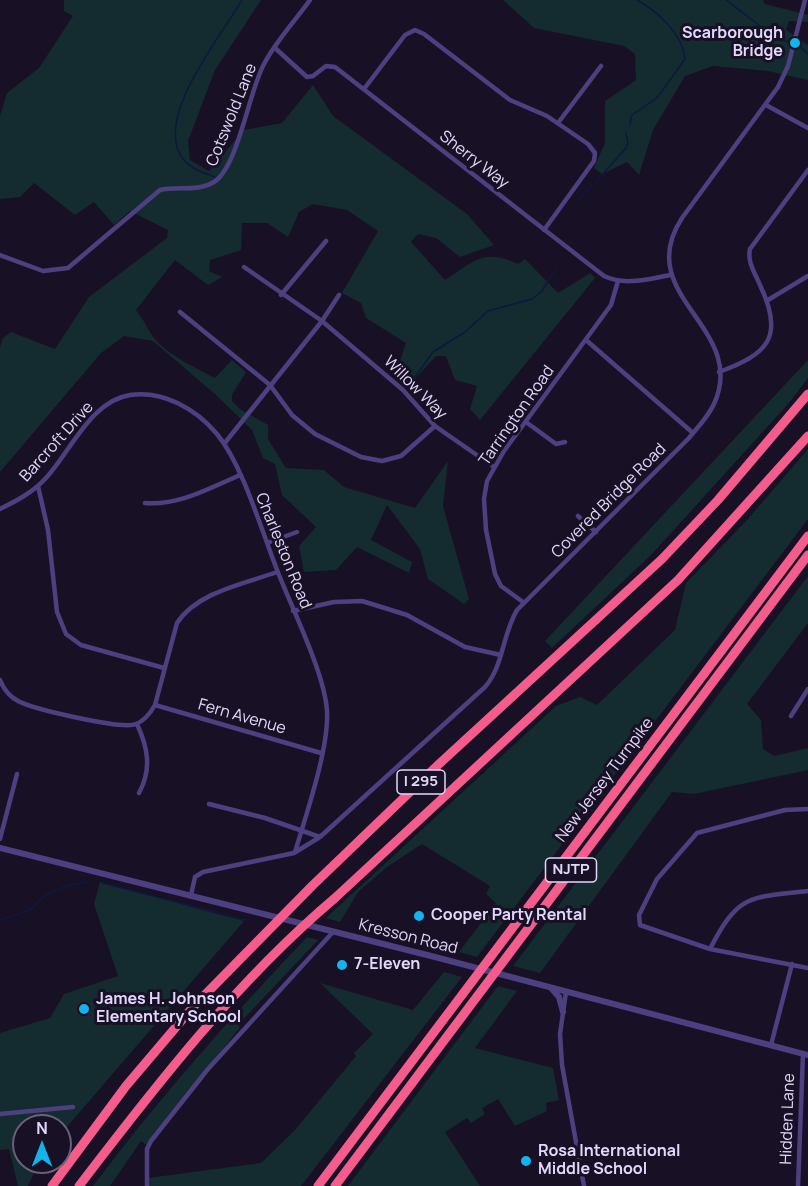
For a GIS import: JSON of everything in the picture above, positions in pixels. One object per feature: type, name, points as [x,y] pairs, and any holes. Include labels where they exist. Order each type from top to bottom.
[{"type":"highway","name":"I 295","points":[[52,1186],[126,1086],[194,1007],[291,907],[430,773],[662,559],[718,500],[808,394]]},
{"type":"highway","name":"I 295","points":[[79,1186],[180,1056],[304,922],[335,898],[678,580],[808,436]]},
{"type":"highway","name":"New Jersey Turnpike","points":[[316,1186],[808,536]]},
{"type":"highway","name":"New Jersey Turnpike","points":[[335,1186],[808,555]]},
{"type":"street","name":"Cotswold Lane","points":[[0,255],[43,271],[68,268],[160,190],[172,187],[196,188],[217,181],[231,157],[264,64],[310,0]]},
{"type":"street","name":"Covered Bridge Road","points":[[191,895],[195,878],[203,872],[294,853],[320,837],[485,687],[495,674],[512,618],[523,602],[596,532],[693,432],[713,406],[718,387],[718,372],[713,345],[671,275],[667,257],[673,232],[766,105],[784,76],[805,0]]},
{"type":"street","points":[[364,89],[405,35],[411,30],[417,31],[510,100],[558,123],[592,149],[594,161],[544,230]]},
{"type":"street","name":"Sherry Way","points":[[275,48],[304,76],[313,76],[326,66],[335,67],[604,276],[618,281]]},
{"type":"street","points":[[558,123],[601,66]]},
{"type":"street","points":[[766,105],[808,128]]},
{"type":"street","points":[[718,372],[746,362],[761,351],[770,334],[768,300],[751,264],[750,249],[808,170]]},
{"type":"street","points":[[281,295],[326,241]]},
{"type":"street","name":"Willow Way","points":[[244,267],[281,295],[322,321],[403,390],[435,426],[453,441],[494,467]]},
{"type":"street","points":[[618,281],[671,275]]},
{"type":"street","points":[[768,300],[808,276]]},
{"type":"street","name":"Tarrington Road","points":[[523,602],[501,586],[495,574],[488,550],[485,490],[494,467],[611,305],[618,281]]},
{"type":"street","points":[[224,444],[322,321],[339,295]]},
{"type":"street","points":[[180,312],[270,385],[292,415],[315,434],[371,460],[401,456],[435,426]]},
{"type":"street","points":[[586,340],[693,432]]},
{"type":"street","name":"Barcroft Drive","points":[[0,509],[24,497],[38,486],[98,412],[113,400],[127,395],[160,396],[176,402],[206,422],[224,444]]},
{"type":"street","points":[[526,422],[556,444],[564,442]]},
{"type":"street","name":"Charleston Road","points":[[224,444],[240,475],[267,543],[327,711],[321,753],[294,853]]},
{"type":"street","points":[[145,503],[157,504],[185,498],[240,475]]},
{"type":"street","points":[[38,486],[48,530],[57,612],[66,634],[81,645],[164,668]]},
{"type":"street","points":[[578,516],[596,532]]},
{"type":"street","points":[[267,543],[297,532]]},
{"type":"street","points":[[0,680],[7,693],[21,702],[108,724],[137,724],[151,712],[155,705],[177,623],[188,608],[197,602],[277,572]]},
{"type":"street","points":[[293,612],[334,602],[362,601],[407,615],[465,647],[501,655]]},
{"type":"street","points":[[791,716],[808,689]]},
{"type":"street","name":"Fern Avenue","points":[[155,705],[321,753]]},
{"type":"street","points":[[137,724],[148,752],[145,783],[139,794]]},
{"type":"street","points":[[0,838],[17,774]]},
{"type":"street","points":[[209,804],[320,837]]},
{"type":"street","points":[[808,808],[785,810],[704,830],[663,870],[639,915],[640,926],[710,949],[808,968]]},
{"type":"street","name":"Kresson Road","points":[[0,848],[470,966],[805,1054]]},
{"type":"street","points":[[710,949],[727,918],[747,900],[808,891]]},
{"type":"street","points":[[147,1186],[147,1149],[151,1141],[208,1069],[333,932]]},
{"type":"street","points":[[771,1046],[792,964]]},
{"type":"street","points":[[551,987],[559,997],[563,1012]]},
{"type":"street","points":[[566,992],[560,1034],[562,1065],[584,1186]]},
{"type":"street","name":"Hidden Lane","points":[[798,1186],[805,1054]]},
{"type":"street","points":[[0,1114],[73,1107]]},
{"type":"green space","points":[[64,0],[261,0],[215,70],[188,141],[190,160],[209,171],[244,130],[282,123],[313,85],[333,116],[467,214],[494,245],[460,257],[436,238],[418,234],[411,242],[445,280],[472,262],[487,257],[506,259],[518,264],[525,259],[558,293],[590,273],[595,278],[480,420],[470,409],[477,386],[455,380],[446,356],[436,356],[412,382],[398,367],[406,343],[366,318],[361,303],[342,293],[378,231],[347,210],[313,204],[299,212],[288,237],[267,223],[242,223],[241,250],[210,260],[209,271],[222,277],[208,285],[175,260],[136,310],[159,344],[191,366],[215,378],[232,360],[246,372],[232,395],[232,401],[240,409],[268,425],[268,439],[286,468],[324,470],[344,487],[415,508],[448,461],[443,506],[469,599],[464,604],[428,579],[420,549],[387,505],[371,540],[412,562],[409,573],[357,547],[336,570],[304,572],[299,546],[316,527],[282,495],[275,464],[263,458],[252,430],[216,395],[153,341],[124,336],[101,353],[0,472],[0,347],[3,338],[11,332],[55,349],[89,297],[167,238],[168,230],[130,211],[114,225],[94,202],[75,215],[34,183],[20,197],[0,199],[0,116],[7,93],[39,68],[73,16],[64,11]]},
{"type":"green space","points":[[503,0],[763,0],[765,4],[808,15],[808,22],[789,21],[786,30],[808,45],[808,80],[768,71],[713,66],[685,76],[653,130],[639,175],[627,162],[602,174],[594,168],[605,143],[605,101],[636,80],[635,54],[624,46],[534,28]]},
{"type":"green space","points":[[808,360],[808,378],[789,403],[651,555],[552,648],[545,641]]},
{"type":"green space","points":[[808,449],[808,519],[477,957],[459,952],[496,903],[486,894],[490,886],[422,844],[387,867],[358,892],[340,922],[326,918],[556,706],[580,697],[597,705],[675,630],[686,583],[748,519]]},
{"type":"green space","points":[[808,576],[808,623],[747,704],[761,720],[763,749],[774,756],[808,748],[808,770],[694,794],[672,792],[540,973],[513,966]]},
{"type":"green space","name":"James H. Johnson Elementary School","points":[[100,882],[244,921],[72,1121],[72,1114],[12,1114],[12,1161],[9,1149],[0,1150],[0,1033],[50,1018],[64,994],[118,976],[94,904]]},
{"type":"green space","points":[[307,937],[318,940],[238,1025],[240,1027],[148,1146],[141,1141],[110,1186],[93,1186],[196,1058]]},
{"type":"green space","points":[[444,972],[462,977],[301,1186],[147,1186],[148,1178],[261,1163],[295,1130],[356,1056],[354,1053],[373,1034],[320,983],[413,1010]]},
{"type":"green space","points":[[498,986],[517,991],[475,1048],[553,1068],[559,1100],[546,1103],[547,1111],[515,1126],[498,1099],[482,1108],[485,1114],[471,1123],[467,1118],[445,1132],[480,1186],[348,1186]]},
{"type":"green space","name":"James H. Johnson Elementary School","points":[[15,1174],[34,1174],[28,1186],[18,1186]]},
{"type":"waterway","points":[[215,177],[194,168],[183,159],[176,142],[176,122],[193,78],[242,0]]},
{"type":"waterway","points":[[630,124],[632,115],[657,98],[685,59],[679,41],[668,24],[653,10],[637,0]]},
{"type":"waterway","points":[[726,0],[773,36],[791,43]]},
{"type":"waterway","points":[[798,45],[808,54]]},
{"type":"waterway","points":[[595,183],[626,148],[628,142],[626,133]]},
{"type":"waterway","points":[[578,200],[592,185]]},
{"type":"waterway","points":[[410,384],[433,352],[465,332],[488,311],[532,299],[542,291],[556,268]]},
{"type":"waterway","points":[[0,920],[30,910],[45,895],[69,885],[87,882]]},
{"type":"waterway","points":[[103,883],[246,920]]},
{"type":"place","name":"Scarborough Bridge","points":[[795,43]]},
{"type":"place","name":"Cooper Party Rental","points":[[419,916]]},
{"type":"place","name":"7-Eleven","points":[[342,965]]},
{"type":"place","name":"James H. Johnson Elementary School","points":[[84,1009]]},
{"type":"place","name":"Rosa International Middle School","points":[[526,1161]]}]
